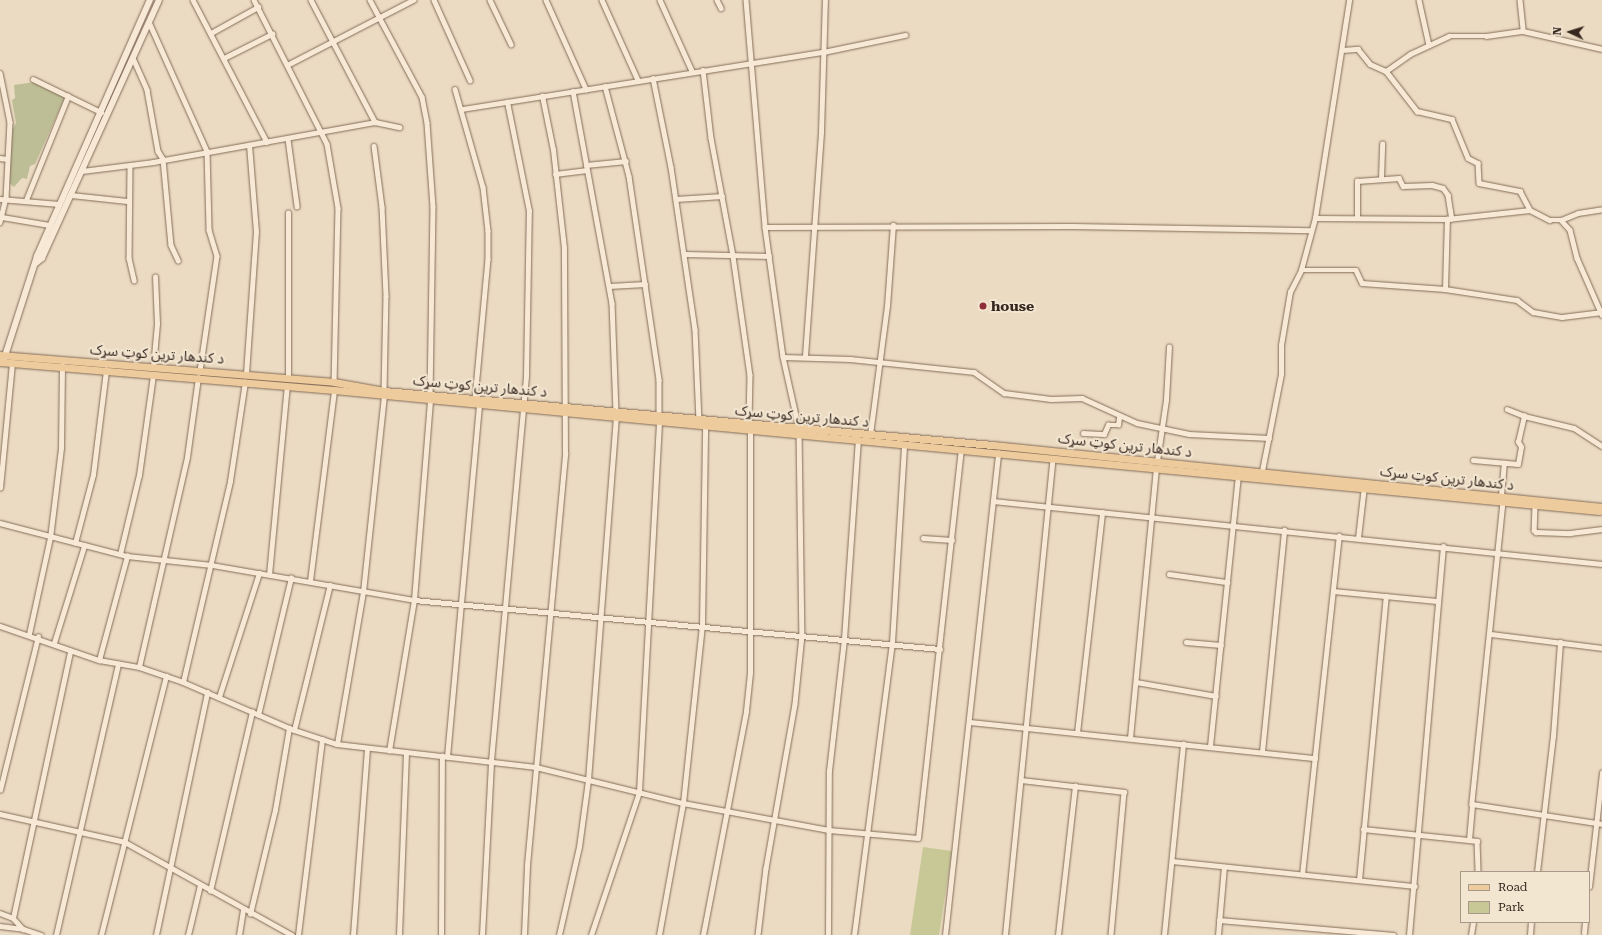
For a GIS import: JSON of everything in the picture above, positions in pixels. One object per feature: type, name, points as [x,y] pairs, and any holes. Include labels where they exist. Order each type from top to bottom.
[{"type":"main road","points":[[2,359],[50,225],[150,0]]},
{"type":"main road","points":[[36,263],[42,258],[159,0]]},
{"type":"main road","name":"د کندهار ترين کوټ سړک","points":[[2,359],[199,375],[245,382],[334,382],[384,393]]},
{"type":"main road","name":"د کندهار ترين کوټ سړک","points":[[2,359],[12,363],[62,366],[96,366],[106,370],[153,371]]},
{"type":"main road","name":"د کندهار ترين کوټ سړک","points":[[199,375],[246,374],[334,390],[384,393],[659,418],[686,421],[705,426],[750,427],[987,444],[1238,476],[1364,485],[1502,499],[1602,507]]},
{"type":"main road","points":[[334,382],[334,390]]},
{"type":"main road","name":"د کندهار ترين کوټ سړک","points":[[686,421],[700,419],[750,427]]},
{"type":"main road","name":"د کندهار ترين کوټ سړک","points":[[799,431],[858,440],[998,454],[1262,471],[1364,485]]},
{"type":"main road","points":[[986,452],[987,444]]},
{"type":"main road","name":"د کندهار ترين کوټ سړک","points":[[1502,499],[1535,505],[1602,512]]},
{"type":"street","points":[[193,0],[267,142]]},
{"type":"street","points":[[254,0],[324,132],[338,208],[334,382]]},
{"type":"street","points":[[311,0],[375,122]]},
{"type":"street","points":[[370,0],[422,97],[427,123],[433,207],[430,397],[414,600],[389,751]]},
{"type":"street","points":[[289,64],[413,0]]},
{"type":"street","points":[[434,0],[470,80]]},
{"type":"street","points":[[490,0],[511,44]]},
{"type":"street","points":[[546,0],[586,89]]},
{"type":"street","points":[[602,0],[638,80]]},
{"type":"street","points":[[660,0],[692,71]]},
{"type":"street","points":[[717,0],[721,8]]},
{"type":"street","points":[[746,0],[765,227],[783,357],[799,431],[802,635],[795,704],[774,819],[758,935]]},
{"type":"street","points":[[805,356],[814,226],[825,0]]},
{"type":"street","points":[[1262,471],[1269,438],[1290,292],[1301,270],[1315,218],[1349,0]]},
{"type":"street","points":[[1419,0],[1430,45]]},
{"type":"street","points":[[1520,0],[1523,31]]},
{"type":"street","points":[[211,33],[258,7]]},
{"type":"street","points":[[139,667],[187,456],[217,256],[209,230],[207,151],[149,22]]},
{"type":"street","points":[[1386,71],[1430,45],[1449,36],[1486,36],[1523,31],[1602,49]]},
{"type":"street","points":[[224,58],[272,34]]},
{"type":"street","points":[[462,110],[692,71],[823,52],[905,36]]},
{"type":"street","points":[[1342,50],[1358,49],[1370,64],[1386,71],[1417,111],[1452,119],[1468,158],[1478,163],[1479,183],[1520,191],[1530,210]]},
{"type":"street","points":[[133,58],[147,90],[158,151],[163,159],[171,245],[178,260]]},
{"type":"street","points":[[703,70],[722,196],[733,256],[750,374],[751,630],[746,711],[703,935]]},
{"type":"street","points":[[0,73],[10,122],[6,198],[1,219],[50,225]]},
{"type":"street","points":[[653,78],[685,254],[695,329],[700,419]]},
{"type":"street","points":[[33,79],[101,112]]},
{"type":"street","points":[[591,935],[638,792],[649,621],[659,418],[659,380],[626,161],[605,86]]},
{"type":"street","points":[[441,935],[444,756],[460,603],[488,259],[488,231],[483,187],[455,89]]},
{"type":"street","points":[[559,935],[579,847],[588,780],[616,414],[609,286],[573,91]]},
{"type":"street","points":[[26,200],[68,96]]},
{"type":"street","points":[[524,935],[536,767],[553,613],[566,453],[566,284],[555,174],[542,96]]},
{"type":"street","points":[[482,935],[491,761],[524,406],[529,211],[507,102]]},
{"type":"street","points":[[82,171],[130,166],[207,151],[288,139],[375,122],[399,127]]},
{"type":"street","points":[[288,139],[297,206]]},
{"type":"street","points":[[1381,178],[1382,144]]},
{"type":"street","points":[[246,374],[256,232],[249,145]]},
{"type":"street","points":[[336,744],[363,592],[384,393],[383,230],[374,146]]},
{"type":"street","points":[[0,158],[7,159]]},
{"type":"street","points":[[555,174],[626,161]]},
{"type":"street","points":[[130,166],[128,201],[129,258],[134,280]]},
{"type":"street","points":[[1357,218],[1356,182],[1381,178],[1399,178],[1403,186],[1432,185],[1443,188],[1448,195],[1450,219],[1445,290]]},
{"type":"street","points":[[71,195],[128,201]]},
{"type":"street","points":[[676,199],[722,196]]},
{"type":"street","points":[[0,199],[6,198],[59,204]]},
{"type":"street","points":[[1315,218],[1450,219],[1530,210],[1550,220],[1561,220],[1578,213],[1602,209]]},
{"type":"street","points":[[269,574],[287,382],[288,213]]},
{"type":"street","points":[[1301,270],[1356,270],[1362,283],[1445,290],[1517,300],[1533,312],[1562,317],[1601,314],[1577,258],[1570,230],[1561,220]]},
{"type":"street","points":[[765,227],[893,225],[1311,230]]},
{"type":"street","points":[[870,435],[880,362],[893,225]]},
{"type":"street","points":[[685,254],[769,256]]},
{"type":"street","points":[[120,554],[139,474],[153,371],[157,324],[155,278]]},
{"type":"street","points":[[609,286],[645,284]]},
{"type":"street","points":[[1130,738],[1169,346]]},
{"type":"street","points":[[783,357],[805,356],[974,372],[1004,393],[1051,399],[1082,398],[1119,418],[1162,426],[1189,434],[1269,438]]},
{"type":"street","points":[[0,488],[12,363]]},
{"type":"street","points":[[29,634],[50,538],[60,448],[62,366]]},
{"type":"street","points":[[75,543],[93,475],[106,370]]},
{"type":"street","points":[[183,682],[212,565],[230,481],[245,382]]},
{"type":"street","points":[[310,581],[334,390]]},
{"type":"street","points":[[1507,409],[1524,416],[1574,428],[1602,446]]},
{"type":"street","points":[[1473,460],[1518,464],[1521,447],[1518,442],[1524,416]]},
{"type":"street","points":[[1083,433],[1104,434],[1108,425],[1118,425],[1119,418]]},
{"type":"street","points":[[659,935],[683,803],[702,626],[705,426]]},
{"type":"street","points":[[828,935],[829,771],[844,639],[858,440]]},
{"type":"street","points":[[854,935],[866,833],[892,643],[904,444]]},
{"type":"street","points":[[0,626],[38,637],[70,651],[99,660],[139,667],[166,676],[219,697],[294,730],[336,744],[367,749],[491,761],[536,767],[683,803],[726,811],[829,830],[918,838],[961,450]]},
{"type":"street","points":[[945,935],[970,722],[998,454]]},
{"type":"street","points":[[1005,935],[1050,506],[1053,458]]},
{"type":"street","points":[[1469,840],[1491,634],[1504,463]]},
{"type":"street","points":[[1210,746],[1238,476]]},
{"type":"street","points":[[1358,538],[1364,485]]},
{"type":"street","points":[[993,501],[1443,546],[1602,564]]},
{"type":"street","points":[[1535,505],[1536,532],[1570,533],[1602,528]]},
{"type":"street","points":[[1077,733],[1102,512]]},
{"type":"street","points":[[0,523],[50,538],[126,556],[164,558],[212,565],[414,600],[940,648]]},
{"type":"street","points":[[1262,752],[1284,530]]},
{"type":"street","points":[[1302,875],[1339,536]]},
{"type":"street","points":[[922,538],[952,540]]},
{"type":"street","points":[[54,643],[84,546]]},
{"type":"street","points":[[1409,935],[1415,886],[1437,601],[1443,546]]},
{"type":"street","points":[[99,660],[126,556]]},
{"type":"street","points":[[219,697],[259,573]]},
{"type":"street","points":[[1169,574],[1227,582]]},
{"type":"street","points":[[258,715],[291,578]]},
{"type":"street","points":[[294,730],[330,585]]},
{"type":"street","points":[[1333,591],[1437,601]]},
{"type":"street","points":[[1358,880],[1386,596]]},
{"type":"street","points":[[1491,634],[1602,648]]},
{"type":"street","points":[[0,790],[38,637]]},
{"type":"street","points":[[1186,642],[1221,646]]},
{"type":"street","points":[[1537,871],[1560,642]]},
{"type":"street","points":[[13,918],[70,651]]},
{"type":"street","points":[[56,935],[81,832],[118,664]]},
{"type":"street","points":[[101,935],[166,676]]},
{"type":"street","points":[[1136,682],[1216,696]]},
{"type":"street","points":[[156,935],[206,692]]},
{"type":"street","points":[[210,891],[252,712]]},
{"type":"street","points":[[970,722],[1315,758]]},
{"type":"street","points":[[250,914],[275,810],[289,728]]},
{"type":"street","points":[[298,935],[322,740]]},
{"type":"street","points":[[1164,935],[1183,744]]},
{"type":"street","points":[[353,935],[367,749]]},
{"type":"street","points":[[399,935],[406,753]]},
{"type":"street","points":[[1590,878],[1602,773]]},
{"type":"street","points":[[1021,780],[1124,792],[1110,935]]},
{"type":"street","points":[[1058,935],[1075,786]]},
{"type":"street","points":[[1472,804],[1602,824]]},
{"type":"street","points":[[0,814],[34,823],[125,842],[148,852],[171,868],[210,891],[250,914],[292,935]]},
{"type":"street","points":[[1363,829],[1419,834],[1479,842],[1478,871]]},
{"type":"street","points":[[1172,862],[1415,886]]},
{"type":"street","points":[[1218,935],[1224,867]]},
{"type":"street","points":[[188,935],[200,885]]},
{"type":"street","points":[[239,935],[243,910]]},
{"type":"street","points":[[0,913],[13,918],[23,929]]},
{"type":"street","points":[[1219,920],[1393,935]]},
{"type":"street","points":[[1471,935],[1473,923]]},
{"type":"street","points":[[1530,935],[1531,923]]},
{"type":"street","points":[[1584,933],[1585,923]]},
{"type":"street","points":[[0,926],[23,929],[41,935]]},
{"type":"green space","points":[[35,82],[65,97],[35,164],[30,166],[27,179],[22,178],[14,187],[9,183],[12,130],[16,123],[12,100],[15,98],[14,85]]},
{"type":"green space","points":[[923,847],[952,851],[939,935],[910,935]]},
{"type":"place","name":"house","points":[[983,306]]}]
